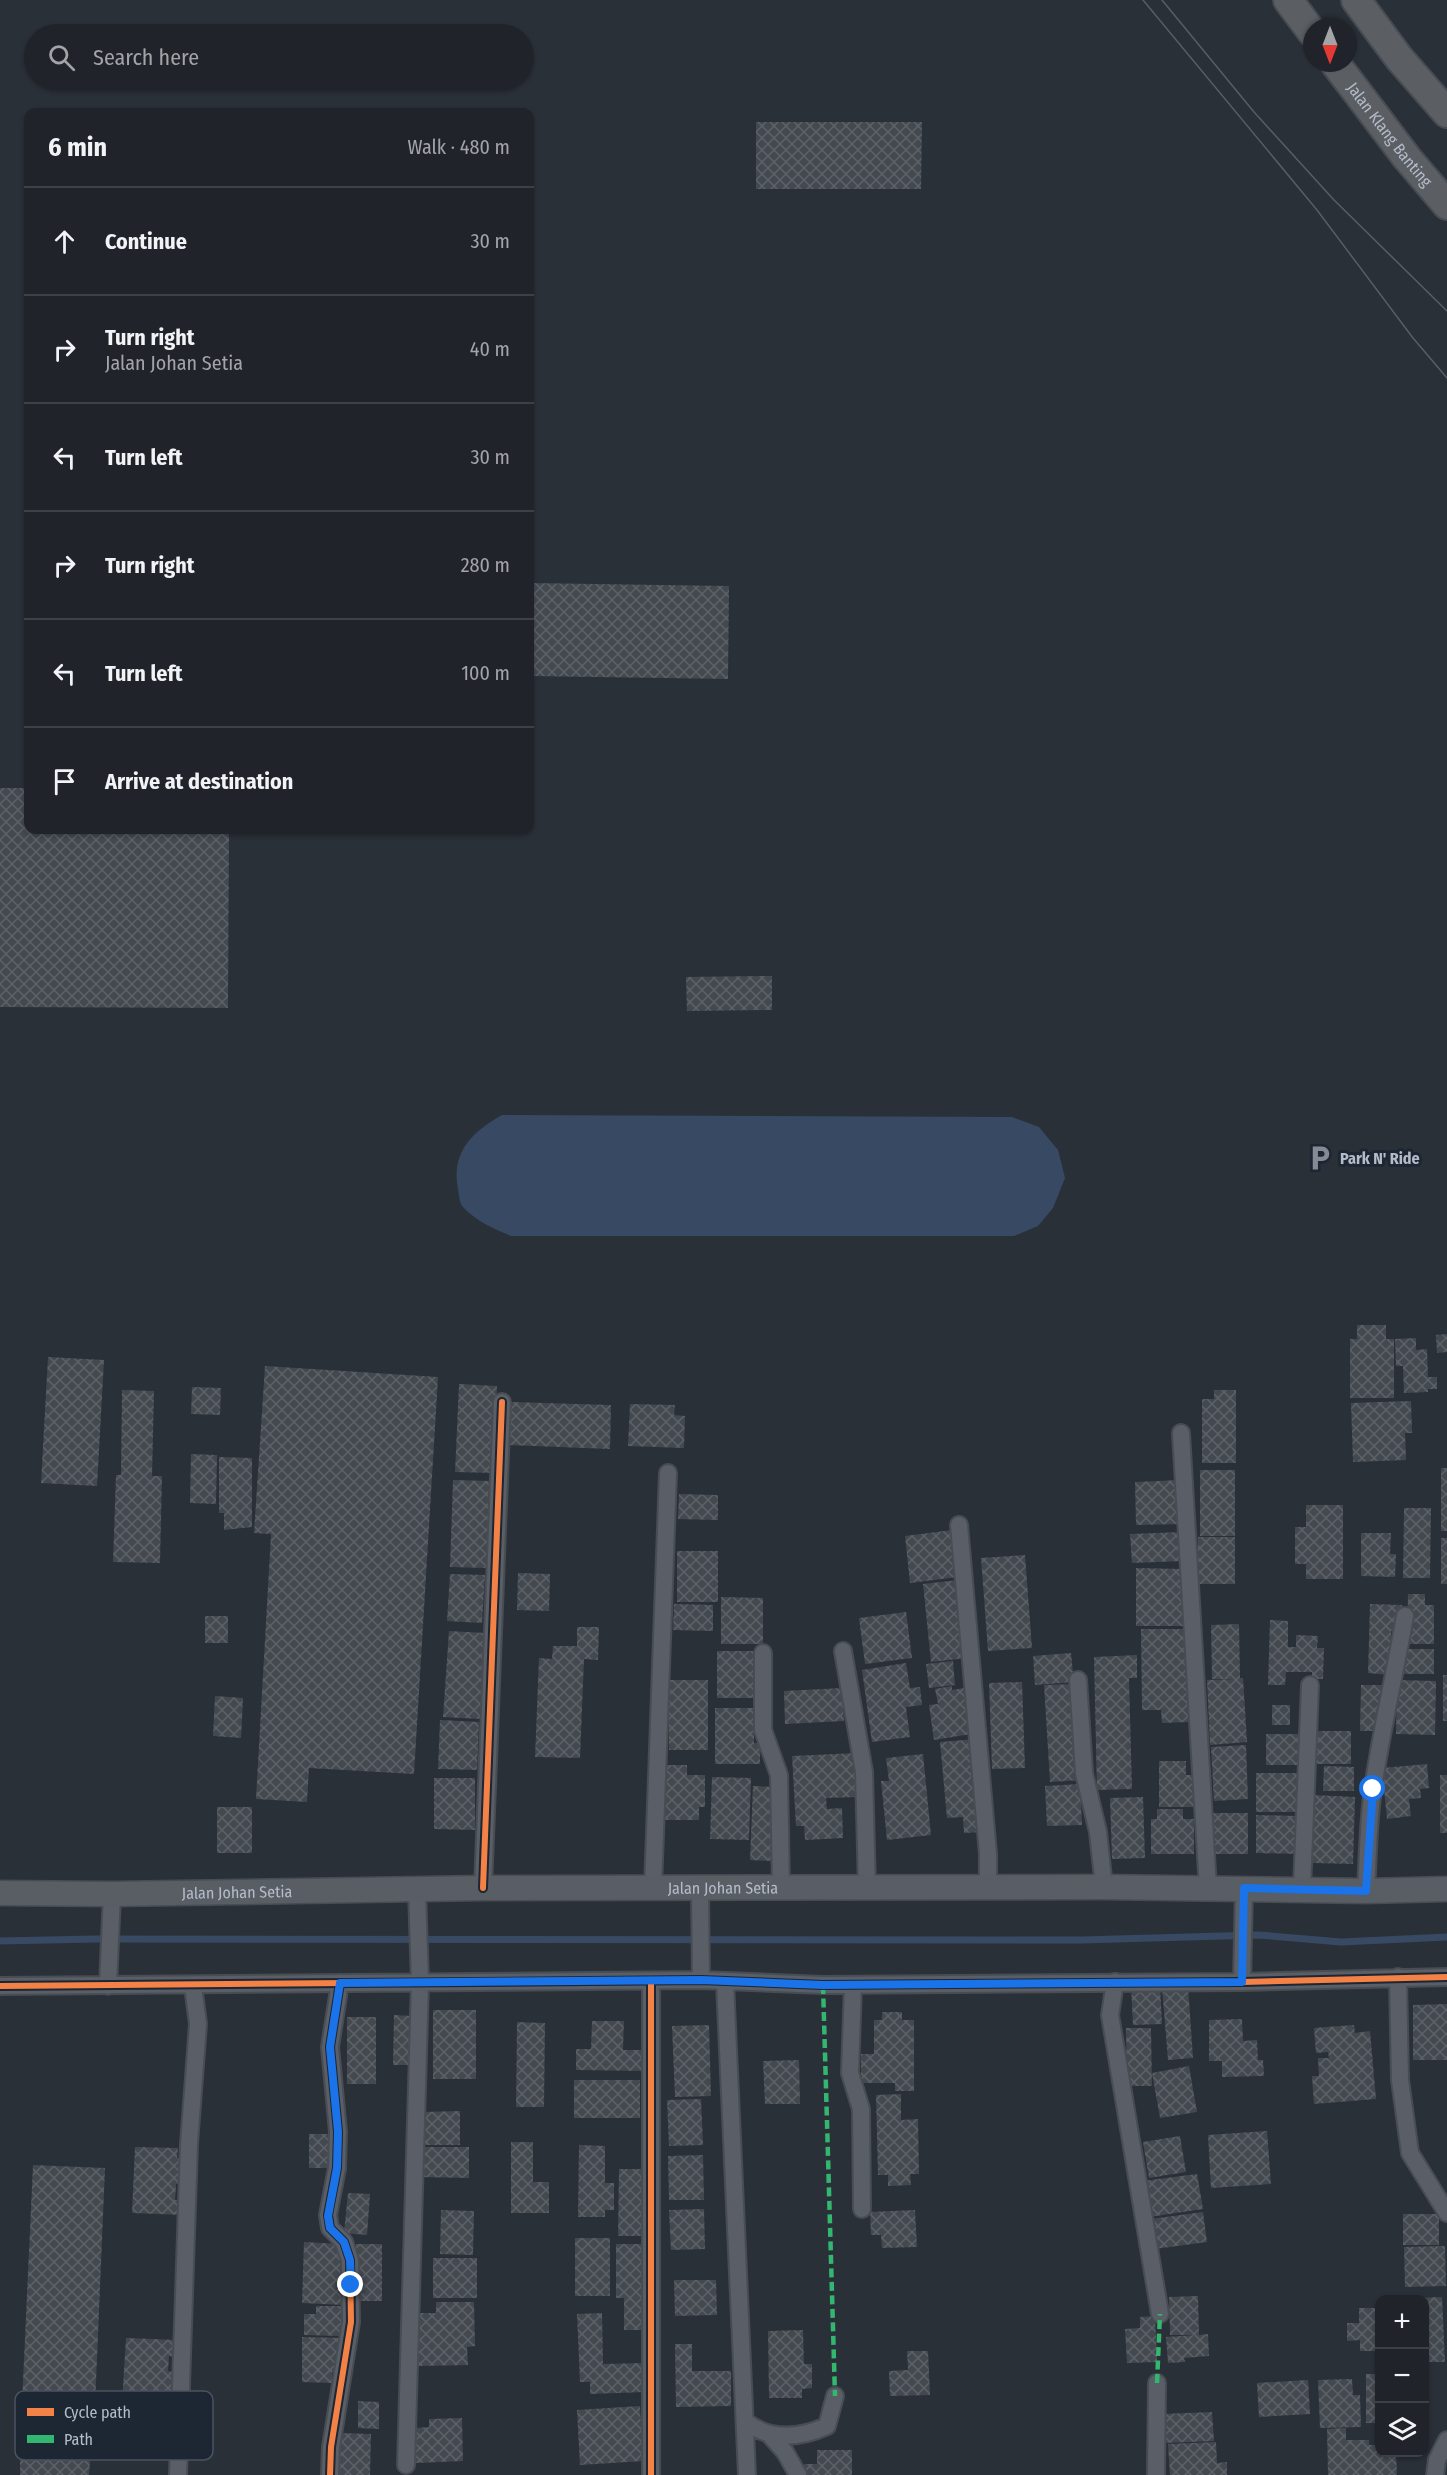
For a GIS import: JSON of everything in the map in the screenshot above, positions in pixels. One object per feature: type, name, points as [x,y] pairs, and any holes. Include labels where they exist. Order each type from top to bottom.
[{"type":"highway","points":[[1288,0],[1303,20]]},
{"type":"highway","points":[[1356,0],[1399,58],[1447,113]]},
{"type":"highway","points":[[1399,58],[1447,96]]},
{"type":"highway","name":"Jalan Klang Banting","points":[[1342,72],[1407,158],[1447,205]]},
{"type":"main road","name":"Jalan Johan Setia","points":[[0,1893],[112,1894],[417,1890],[653,1883],[700,1890],[781,1884],[988,1882],[1104,1887],[1302,1888],[1366,1891],[1447,1889]]},
{"type":"street","points":[[483,1888],[502,1402]]},
{"type":"street","points":[[1181,1433],[1208,1888]]},
{"type":"street","points":[[653,1883],[668,1473]]},
{"type":"street","points":[[959,1525],[988,1854],[988,1882]]},
{"type":"street","points":[[1366,1891],[1373,1789],[1389,1690],[1399,1654],[1405,1616]]},
{"type":"street","points":[[843,1652],[864,1772],[867,1883]]},
{"type":"street","points":[[763,1653],[763,1730],[779,1775],[781,1884]]},
{"type":"street","points":[[1078,1680],[1084,1773],[1098,1832],[1104,1887]]},
{"type":"street","points":[[1302,1888],[1310,1685]]},
{"type":"street","points":[[1241,1975],[1244,1888]]},
{"type":"street","points":[[406,2465],[419,1975],[417,1890]]},
{"type":"street","points":[[700,1890],[701,1972]]},
{"type":"street","points":[[108,1978],[109,1918],[112,1894]]},
{"type":"street","points":[[0,1986],[108,1978],[193,1986],[340,1983],[419,1975],[651,1981],[701,1972],[725,1982],[853,1984],[1115,1982],[1241,1975],[1447,1977]]},
{"type":"street","points":[[1398,1977],[1400,2080],[1410,2153],[1447,2213]]},
{"type":"street","points":[[651,1981],[651,2475]]},
{"type":"street","points":[[725,1982],[747,2475]]},
{"type":"street","points":[[1115,1982],[1110,2015],[1160,2314]]},
{"type":"street","points":[[330,2475],[331,2447],[351,2322],[350,2260],[344,2242],[330,2228],[328,2216],[337,2168],[338,2132],[330,2047],[340,1983]]},
{"type":"street","points":[[853,1984],[850,2073],[861,2109],[862,2209]]},
{"type":"street","points":[[181,2391],[189,2144],[198,2024],[193,1986]]},
{"type":"street","points":[[1156,2475],[1157,2383]]},
{"type":"street","points":[[768,2434],[790,2436],[809,2434],[827,2426],[835,2396]]},
{"type":"street","points":[[746,2422],[768,2434],[785,2452],[798,2475]]},
{"type":"street","points":[[1431,2474],[1447,2440]]},
{"type":"street","points":[[178,2460],[178,2475]]},
{"type":"water","points":[[502,1115],[1012,1117],[1039,1127],[1058,1150],[1065,1178],[1053,1208],[1038,1226],[1014,1236],[511,1236],[480,1221],[463,1207],[459,1198],[457,1176],[458,1164],[466,1144],[481,1129]]},
{"type":"building","points":[[756,122],[922,122],[921,189],[756,189]]},
{"type":"building","points":[[534,583],[729,586],[728,679],[534,676]]},
{"type":"building","points":[[0,788],[24,788],[24,834],[229,834],[228,1008],[0,1007]]},
{"type":"building","points":[[772,976],[772,1010],[687,1011],[686,977]]},
{"type":"building","points":[[1357,1325],[1386,1325],[1386,1339],[1394,1339],[1394,1398],[1350,1398],[1350,1339],[1357,1339]]},
{"type":"building","points":[[1447,1334],[1447,1352],[1437,1353],[1436,1335]]},
{"type":"building","points":[[1416,1338],[1416,1350],[1427,1349],[1428,1377],[1437,1377],[1437,1389],[1428,1389],[1428,1392],[1404,1393],[1403,1366],[1396,1366],[1395,1339]]},
{"type":"building","points":[[48,1357],[104,1360],[97,1486],[41,1483]]},
{"type":"building","points":[[265,1366],[438,1377],[414,1774],[309,1768],[307,1802],[256,1799],[271,1534],[254,1533]]},
{"type":"building","points":[[459,1384],[497,1386],[494,1473],[455,1472]]},
{"type":"building","points":[[192,1387],[221,1388],[220,1415],[191,1414]]},
{"type":"building","points":[[122,1390],[154,1391],[152,1476],[162,1476],[160,1563],[113,1562],[116,1475],[121,1475]]},
{"type":"building","points":[[1214,1390],[1236,1390],[1236,1463],[1202,1463],[1202,1399],[1214,1399]]},
{"type":"building","points":[[1411,1401],[1412,1433],[1405,1433],[1406,1460],[1353,1462],[1351,1403]]},
{"type":"building","points":[[510,1402],[611,1405],[610,1449],[508,1445]]},
{"type":"building","points":[[630,1404],[675,1405],[674,1415],[685,1416],[684,1448],[628,1446]]},
{"type":"building","points":[[191,1454],[217,1455],[216,1504],[190,1503]]},
{"type":"building","points":[[219,1457],[252,1458],[252,1527],[224,1530],[224,1513],[219,1513]]},
{"type":"building","points":[[1441,1468],[1447,1468],[1447,1531],[1441,1531]]},
{"type":"building","points":[[1200,1470],[1235,1470],[1235,1536],[1200,1536]]},
{"type":"building","points":[[453,1480],[489,1481],[487,1568],[450,1567]]},
{"type":"building","points":[[1181,1480],[1182,1524],[1136,1525],[1135,1482]]},
{"type":"building","points":[[679,1494],[718,1495],[718,1520],[678,1519]]},
{"type":"building","points":[[1306,1505],[1343,1505],[1343,1579],[1306,1579],[1306,1564],[1295,1564],[1295,1527],[1306,1527]]},
{"type":"building","points":[[1404,1508],[1431,1508],[1430,1578],[1403,1578]]},
{"type":"building","points":[[952,1530],[958,1577],[910,1583],[905,1536]]},
{"type":"building","points":[[1182,1532],[1183,1561],[1132,1563],[1130,1534]]},
{"type":"building","points":[[1361,1533],[1391,1533],[1390,1554],[1396,1554],[1395,1577],[1361,1576]]},
{"type":"building","points":[[1198,1537],[1235,1537],[1235,1584],[1198,1584]]},
{"type":"building","points":[[1441,1538],[1447,1538],[1447,1584],[1441,1584]]},
{"type":"building","points":[[677,1551],[718,1551],[718,1602],[677,1602]]},
{"type":"building","points":[[1025,1555],[1032,1648],[988,1651],[981,1558]]},
{"type":"building","points":[[1136,1568],[1184,1569],[1183,1626],[1136,1626]]},
{"type":"building","points":[[518,1573],[550,1574],[549,1611],[517,1610]]},
{"type":"building","points":[[450,1574],[485,1575],[482,1623],[447,1621]]},
{"type":"building","points":[[958,1580],[967,1658],[931,1662],[923,1584]]},
{"type":"building","points":[[1408,1594],[1425,1594],[1425,1605],[1434,1605],[1434,1644],[1407,1644]]},
{"type":"building","points":[[721,1597],[763,1598],[763,1644],[721,1644]]},
{"type":"building","points":[[674,1604],[713,1605],[713,1631],[673,1630]]},
{"type":"building","points":[[1370,1604],[1402,1605],[1401,1631],[1391,1631],[1390,1675],[1368,1673]]},
{"type":"building","points":[[906,1612],[912,1658],[865,1664],[859,1618]]},
{"type":"building","points":[[205,1616],[228,1616],[228,1643],[205,1643]]},
{"type":"building","points":[[1270,1620],[1288,1621],[1288,1647],[1296,1647],[1296,1635],[1318,1636],[1317,1648],[1324,1648],[1323,1679],[1312,1679],[1312,1672],[1286,1672],[1285,1685],[1268,1685]]},
{"type":"building","points":[[1239,1624],[1240,1678],[1243,1678],[1247,1742],[1210,1745],[1207,1680],[1236,1679],[1212,1679],[1211,1625]]},
{"type":"building","points":[[577,1627],[599,1627],[598,1660],[584,1659],[580,1758],[535,1757],[539,1658],[552,1659],[553,1646],[577,1646]]},
{"type":"building","points":[[1141,1629],[1187,1629],[1189,1722],[1162,1723],[1161,1710],[1142,1710]]},
{"type":"building","points":[[449,1631],[486,1633],[481,1719],[443,1717]]},
{"type":"building","points":[[1395,1649],[1434,1649],[1434,1674],[1395,1674]]},
{"type":"building","points":[[717,1651],[758,1651],[758,1698],[717,1698]]},
{"type":"building","points":[[1071,1653],[1074,1682],[1035,1685],[1033,1656]]},
{"type":"building","points":[[1137,1655],[1137,1678],[1129,1678],[1132,1789],[1097,1790],[1094,1657]]},
{"type":"building","points":[[953,1661],[955,1685],[929,1688],[926,1664]]},
{"type":"building","points":[[906,1663],[910,1688],[920,1687],[922,1705],[906,1707],[910,1737],[872,1742],[862,1670]]},
{"type":"building","points":[[1443,1675],[1447,1675],[1447,1721],[1443,1721]]},
{"type":"building","points":[[669,1680],[708,1680],[708,1750],[669,1750]]},
{"type":"building","points":[[1397,1680],[1436,1681],[1435,1735],[1396,1734]]},
{"type":"building","points":[[1022,1682],[1025,1768],[992,1769],[989,1683]]},
{"type":"building","points":[[1076,1684],[1082,1780],[1050,1782],[1044,1685]]},
{"type":"building","points":[[1361,1685],[1382,1685],[1381,1731],[1360,1731]]},
{"type":"building","points":[[952,1686],[952,1690],[970,1687],[977,1733],[934,1740],[929,1705],[938,1704],[935,1689]]},
{"type":"building","points":[[842,1688],[844,1721],[785,1724],[784,1691]]},
{"type":"building","points":[[215,1696],[243,1698],[241,1738],[213,1736]]},
{"type":"building","points":[[1272,1705],[1290,1705],[1290,1725],[1272,1725]]},
{"type":"building","points":[[715,1708],[754,1708],[754,1743],[760,1743],[760,1764],[715,1764]]},
{"type":"building","points":[[440,1720],[479,1722],[477,1770],[438,1769]]},
{"type":"building","points":[[1312,1731],[1351,1731],[1351,1764],[1312,1764]]},
{"type":"building","points":[[1266,1734],[1300,1734],[1300,1765],[1266,1765]]},
{"type":"building","points":[[976,1739],[984,1832],[964,1833],[963,1817],[947,1818],[940,1742]]},
{"type":"building","points":[[1246,1745],[1248,1799],[1214,1801],[1211,1747]]},
{"type":"building","points":[[856,1753],[858,1797],[826,1798],[827,1809],[842,1808],[843,1838],[805,1840],[804,1826],[796,1826],[792,1756]]},
{"type":"building","points":[[923,1754],[931,1835],[887,1840],[881,1781],[889,1781],[886,1758]]},
{"type":"building","points":[[1159,1761],[1186,1761],[1186,1775],[1196,1775],[1196,1807],[1159,1807]]},
{"type":"building","points":[[1427,1764],[1429,1788],[1420,1789],[1421,1798],[1409,1799],[1411,1816],[1387,1819],[1382,1768]]},
{"type":"building","points":[[661,1765],[687,1765],[687,1775],[705,1775],[705,1807],[699,1807],[699,1820],[661,1820]]},
{"type":"building","points":[[1324,1766],[1354,1767],[1354,1791],[1323,1791]]},
{"type":"building","points":[[1256,1773],[1297,1773],[1297,1812],[1256,1812]]},
{"type":"building","points":[[1440,1775],[1447,1775],[1447,1833],[1440,1833]]},
{"type":"building","points":[[712,1777],[751,1778],[749,1840],[710,1839]]},
{"type":"building","points":[[434,1778],[475,1778],[475,1830],[434,1829]]},
{"type":"building","points":[[1080,1784],[1082,1825],[1047,1826],[1045,1786]]},
{"type":"building","points":[[753,1786],[774,1787],[771,1861],[750,1860]]},
{"type":"building","points":[[1314,1795],[1355,1797],[1353,1864],[1312,1863]]},
{"type":"building","points":[[1143,1797],[1145,1858],[1112,1859],[1110,1798]]},
{"type":"building","points":[[217,1807],[252,1807],[252,1853],[217,1853]]},
{"type":"building","points":[[1157,1809],[1183,1809],[1183,1819],[1194,1819],[1194,1854],[1151,1854],[1151,1819],[1157,1819]]},
{"type":"building","points":[[1211,1813],[1248,1813],[1248,1854],[1211,1854]]},
{"type":"building","points":[[1256,1815],[1296,1816],[1296,1854],[1256,1853]]},
{"type":"building","points":[[1160,1985],[1162,2024],[1133,2025],[1131,1986]]},
{"type":"building","points":[[1188,1986],[1193,2058],[1168,2060],[1162,1987]]},
{"type":"building","points":[[1447,2004],[1447,2060],[1413,2060],[1413,2005]]},
{"type":"building","points":[[433,2010],[476,2010],[476,2079],[433,2079]]},
{"type":"building","points":[[882,2012],[902,2012],[902,2020],[914,2020],[914,2091],[895,2091],[895,2083],[861,2083],[861,2054],[874,2054],[874,2020],[882,2020]]},
{"type":"building","points":[[394,2015],[413,2016],[411,2065],[393,2065]]},
{"type":"building","points":[[347,2017],[376,2017],[376,2084],[347,2084]]},
{"type":"building","points":[[1242,2019],[1243,2041],[1257,2040],[1258,2060],[1263,2060],[1264,2076],[1222,2077],[1222,2061],[1209,2061],[1209,2020]]},
{"type":"building","points":[[592,2021],[624,2021],[623,2050],[642,2050],[642,2071],[576,2070],[576,2049],[591,2049]]},
{"type":"building","points":[[517,2022],[545,2023],[544,2107],[516,2107]]},
{"type":"building","points":[[709,2025],[711,2096],[675,2097],[672,2026]]},
{"type":"building","points":[[1354,2025],[1355,2033],[1370,2031],[1376,2099],[1314,2104],[1312,2076],[1319,2076],[1318,2058],[1329,2058],[1328,2052],[1316,2053],[1314,2028]]},
{"type":"building","points":[[1126,2028],[1151,2028],[1152,2086],[1127,2086]]},
{"type":"building","points":[[799,2060],[800,2104],[765,2104],[763,2061]]},
{"type":"building","points":[[1189,2066],[1197,2112],[1160,2118],[1152,2073]]},
{"type":"building","points":[[574,2080],[640,2080],[640,2118],[574,2118]]},
{"type":"building","points":[[901,2094],[901,2120],[918,2119],[919,2174],[910,2174],[911,2185],[888,2186],[888,2175],[878,2175],[876,2095]]},
{"type":"building","points":[[701,2099],[703,2145],[669,2146],[667,2100]]},
{"type":"building","points":[[460,2111],[460,2145],[422,2145],[421,2112]]},
{"type":"building","points":[[1267,2131],[1271,2184],[1211,2188],[1208,2135]]},
{"type":"building","points":[[309,2134],[334,2134],[334,2168],[309,2168]]},
{"type":"building","points":[[1180,2136],[1186,2172],[1149,2178],[1143,2142]]},
{"type":"building","points":[[511,2142],[533,2142],[533,2182],[549,2182],[549,2213],[511,2213]]},
{"type":"building","points":[[579,2145],[605,2146],[605,2183],[614,2183],[614,2210],[605,2210],[605,2217],[578,2217]]},
{"type":"building","points":[[135,2147],[178,2148],[177,2158],[185,2159],[184,2184],[176,2184],[175,2200],[184,2201],[183,2215],[132,2213]]},
{"type":"building","points":[[418,2147],[469,2147],[469,2178],[418,2177]]},
{"type":"building","points":[[703,2155],[704,2200],[669,2200],[668,2156]]},
{"type":"building","points":[[33,2165],[105,2168],[96,2391],[23,2391]]},
{"type":"building","points":[[619,2169],[650,2169],[650,2236],[618,2236]]},
{"type":"building","points":[[1197,2174],[1203,2209],[1149,2217],[1143,2181]]},
{"type":"building","points":[[348,2193],[370,2194],[367,2235],[344,2233]]},
{"type":"building","points":[[704,2209],[705,2249],[671,2250],[669,2210]]},
{"type":"building","points":[[441,2210],[474,2211],[473,2255],[440,2254]]},
{"type":"building","points":[[915,2210],[917,2247],[882,2248],[881,2235],[871,2235],[870,2212]]},
{"type":"building","points":[[1203,2212],[1207,2242],[1155,2249],[1151,2219]]},
{"type":"building","points":[[1403,2214],[1439,2214],[1439,2245],[1403,2245]]},
{"type":"building","points":[[575,2238],[610,2238],[610,2296],[575,2296]]},
{"type":"building","points":[[304,2242],[339,2244],[339,2259],[347,2259],[345,2305],[302,2303]]},
{"type":"building","points":[[356,2244],[382,2244],[382,2301],[356,2301]]},
{"type":"building","points":[[616,2244],[649,2244],[650,2330],[624,2330],[624,2298],[616,2298]]},
{"type":"building","points":[[1445,2246],[1446,2286],[1405,2287],[1404,2247]]},
{"type":"building","points":[[433,2258],[477,2258],[477,2298],[433,2298]]},
{"type":"building","points":[[674,2280],[716,2280],[717,2315],[675,2316]]},
{"type":"building","points":[[1198,2296],[1199,2335],[1208,2334],[1209,2356],[1184,2358],[1185,2362],[1168,2363],[1166,2337],[1196,2335],[1170,2335],[1169,2297]]},
{"type":"building","points":[[1442,2297],[1445,2362],[1429,2362],[1429,2298]]},
{"type":"building","points":[[436,2302],[474,2302],[475,2346],[467,2347],[468,2365],[418,2366],[418,2313],[436,2313]]},
{"type":"building","points":[[316,2306],[343,2306],[342,2336],[304,2335],[304,2314],[316,2314]]},
{"type":"building","points":[[1359,2308],[1375,2308],[1375,2351],[1360,2351],[1360,2340],[1347,2341],[1347,2323],[1359,2323]]},
{"type":"building","points":[[602,2313],[603,2364],[645,2363],[646,2392],[590,2394],[590,2382],[580,2382],[577,2314]]},
{"type":"building","points":[[1155,2316],[1157,2362],[1127,2363],[1125,2329],[1140,2328],[1140,2317]]},
{"type":"building","points":[[803,2330],[804,2364],[812,2364],[812,2388],[802,2389],[802,2398],[769,2398],[768,2331]]},
{"type":"building","points":[[302,2337],[343,2338],[342,2372],[332,2372],[332,2383],[302,2382]]},
{"type":"building","points":[[126,2338],[177,2340],[176,2357],[169,2356],[168,2371],[177,2372],[175,2391],[123,2391]]},
{"type":"building","points":[[675,2344],[692,2344],[692,2371],[731,2371],[731,2406],[676,2407]]},
{"type":"building","points":[[907,2351],[928,2351],[930,2395],[890,2396],[889,2371],[908,2370]]},
{"type":"building","points":[[1366,2374],[1375,2374],[1375,2423],[1366,2423]]},
{"type":"building","points":[[1352,2379],[1353,2395],[1360,2395],[1361,2427],[1320,2428],[1318,2380]]},
{"type":"building","points":[[1308,2380],[1310,2414],[1259,2417],[1257,2383]]},
{"type":"building","points":[[358,2401],[379,2402],[379,2429],[358,2428]]},
{"type":"building","points":[[640,2406],[643,2461],[580,2465],[577,2410]]},
{"type":"building","points":[[1212,2412],[1214,2441],[1164,2443],[1162,2414]]},
{"type":"building","points":[[462,2418],[463,2461],[416,2463],[415,2428],[429,2427],[429,2419]]},
{"type":"building","points":[[1346,2428],[1346,2440],[1369,2440],[1369,2445],[1375,2445],[1375,2457],[1396,2457],[1397,2475],[1328,2475],[1327,2429]]},
{"type":"building","points":[[340,2433],[371,2434],[370,2475],[339,2475]]},
{"type":"building","points":[[1216,2442],[1217,2463],[1227,2462],[1227,2475],[1170,2475],[1168,2444]]},
{"type":"building","points":[[817,2450],[852,2450],[852,2475],[804,2475],[804,2464],[817,2464]]},
{"type":"building","points":[[20,2460],[90,2461],[89,2475],[20,2475]]},
{"type":"waterway","points":[[0,1941],[95,1939],[1081,1940],[1259,1935],[1341,1942],[1447,1937]]},
{"type":"tram line","points":[[1143,0],[1317,210],[1413,338],[1447,378]]},
{"type":"tram line","points":[[1162,0],[1254,112],[1334,200],[1447,311]]},
{"type":"marked path","points":[[823,1985],[835,2396]]},
{"type":"marked path","points":[[1157,2383],[1160,2314]]},
{"type":"cycle path","points":[[483,1888],[502,1402]]},
{"type":"cycle path","points":[[0,1986],[701,1980],[823,1985],[1242,1982],[1447,1977]]},
{"type":"cycle path","points":[[651,1981],[651,2475]]},
{"type":"cycle path","points":[[330,2475],[331,2447],[351,2322],[350,2260],[344,2242],[330,2228],[328,2215],[337,2168],[338,2132],[330,2047],[340,1983]]},
{"type":"place","name":"Park N' Ride","points":[[1320,1158]]},
{"type":"route","points":[[351,2285],[350,2260],[344,2242],[330,2228],[328,2216],[337,2168],[338,2132],[330,2047],[340,1983],[701,1980],[823,1985],[1242,1982],[1240,1968],[1244,1888],[1366,1891],[1373,1789]]}]
